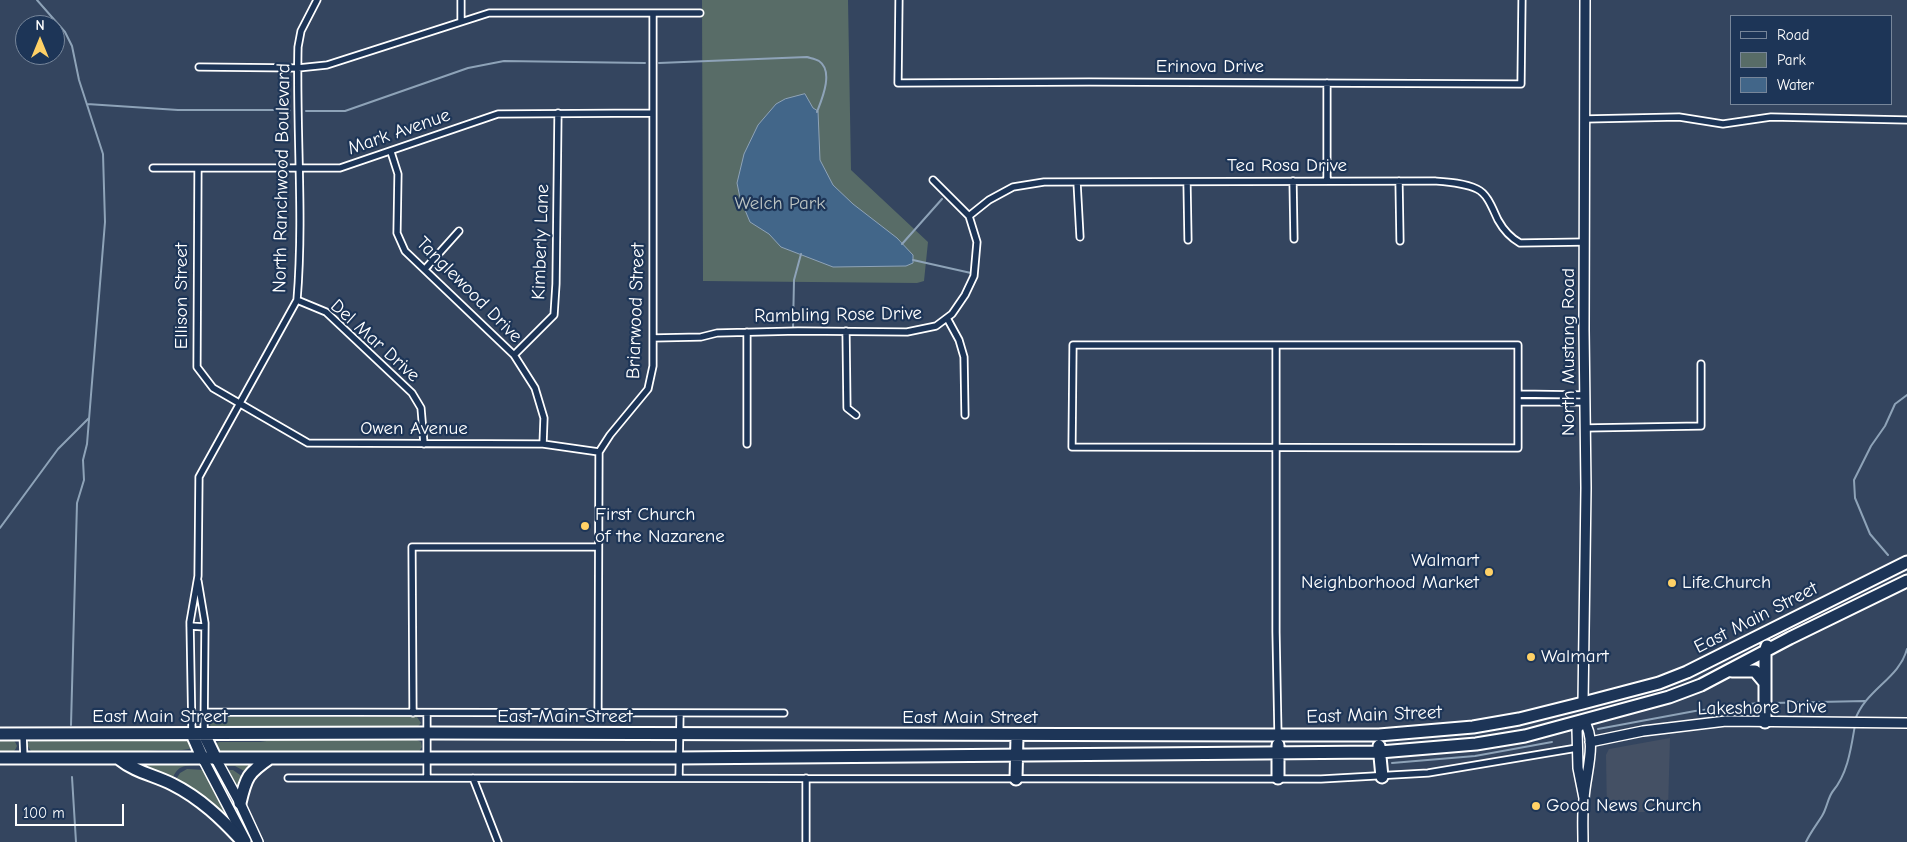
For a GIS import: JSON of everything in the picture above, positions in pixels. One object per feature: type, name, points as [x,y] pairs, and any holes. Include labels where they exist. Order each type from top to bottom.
[{"type":"highway","name":"East Main Street","points":[[0,734],[427,733],[1278,736],[1379,735],[1473,727],[1519,719],[1583,703],[1659,682],[1687,672],[1907,562]]},
{"type":"highway","name":"East Main Street","points":[[0,758],[24,760],[678,758],[1380,752],[1476,744],[1525,736],[1584,721],[1669,697],[1701,685],[1790,638],[1907,581]]},
{"type":"highway","points":[[1765,722],[1765,652],[1769,640],[1785,623]]},
{"type":"highway","points":[[1765,683],[1769,664],[1774,655],[1790,638]]},
{"type":"highway","points":[[1728,671],[1755,671],[1765,683]]},
{"type":"highway","points":[[1583,703],[1584,721]]},
{"type":"highway","points":[[192,734],[203,759]]},
{"type":"highway","points":[[204,734],[216,759]]},
{"type":"highway","points":[[1379,735],[1382,777]]},
{"type":"highway","points":[[1016,736],[1016,779]]},
{"type":"highway","points":[[1278,736],[1278,778]]},
{"type":"highway","points":[[240,803],[247,777],[255,768],[270,758]]},
{"type":"highway","points":[[119,759],[130,768],[172,784],[192,795],[220,817],[245,842]]},
{"type":"street","name":"North Ranchwood Boulevard","points":[[204,734],[205,627],[198,576],[199,478],[297,300],[300,168],[298,47],[301,31],[317,0]]},
{"type":"street","points":[[461,0],[461,20]]},
{"type":"street","name":"Erinova Drive","points":[[898,0],[898,84],[1089,82],[1521,84],[1522,0]]},
{"type":"street","name":"North Mustang Road","points":[[1583,703],[1586,488],[1585,0]]},
{"type":"street","points":[[199,68],[298,68],[327,65],[461,20],[495,12],[700,13]]},
{"type":"street","name":"Briarwood Street","points":[[599,452],[610,435],[648,389],[653,366],[652,13]]},
{"type":"street","points":[[1327,83],[1327,181]]},
{"type":"street","name":"Kimberly Lane","points":[[514,355],[554,315],[558,113]]},
{"type":"street","name":"Mark Avenue","points":[[153,168],[340,168],[498,114],[653,113]]},
{"type":"street","points":[[1585,119],[1679,117],[1723,124],[1771,117],[1907,120]]},
{"type":"street","name":"Tanglewood Drive","points":[[391,152],[398,174],[397,234],[405,251],[514,355],[535,388],[544,418],[543,444]]},
{"type":"street","name":"Ellison Street","points":[[198,168],[197,367],[213,388],[239,403]]},
{"type":"street","name":"Rambling Rose Drive","points":[[653,338],[701,338],[718,333],[747,332],[907,332],[936,326],[952,314],[974,276],[977,242],[969,216],[933,180]]},
{"type":"street","points":[[1293,181],[1294,239]]},
{"type":"street","points":[[1400,181],[1400,241]]},
{"type":"street","name":"Tea Rosa Drive","points":[[969,216],[989,200],[1014,187],[1044,182],[1400,181],[1455,183],[1478,189],[1486,197],[1500,223],[1520,243],[1585,242]]},
{"type":"street","points":[[1077,182],[1080,237]]},
{"type":"street","points":[[1187,182],[1188,240]]},
{"type":"street","points":[[424,269],[459,231]]},
{"type":"street","name":"Del Mar Drive","points":[[297,300],[326,312],[412,393],[421,408],[424,444]]},
{"type":"street","points":[[947,318],[959,340],[964,357],[965,416]]},
{"type":"street","points":[[846,331],[847,408],[856,415]]},
{"type":"street","points":[[747,332],[748,444]]},
{"type":"street","points":[[1073,344],[1518,345],[1518,394],[1518,448],[1072,447],[1073,344]]},
{"type":"street","points":[[1276,345],[1278,736]]},
{"type":"street","points":[[1586,428],[1701,426],[1700,364]]},
{"type":"street","points":[[1518,394],[1585,398]]},
{"type":"street","points":[[1518,402],[1585,398]]},
{"type":"street","name":"Owen Avenue","points":[[239,403],[308,443],[543,444],[599,452]]},
{"type":"street","points":[[598,712],[599,452]]},
{"type":"street","points":[[413,713],[412,547],[598,547]]},
{"type":"street","name":"North Ranchwood Boulevard","points":[[192,734],[190,626],[198,576]]},
{"type":"street","points":[[190,626],[205,627]]},
{"type":"street","points":[[191,669],[205,668]]},
{"type":"street","name":"East Main Street","points":[[204,712],[784,713]]},
{"type":"street","points":[[427,713],[427,777]]},
{"type":"street","points":[[678,778],[680,713]]},
{"type":"street","points":[[1583,842],[1584,798],[1590,768],[1590,729],[1584,721],[1577,729],[1577,748],[1578,768],[1584,798]]},
{"type":"street","name":"Lakeshore Drive","points":[[1590,742],[1643,731],[1726,721],[1907,723]]},
{"type":"street","points":[[23,734],[24,760]]},
{"type":"street","points":[[288,778],[1016,779],[1382,777],[1428,773],[1577,748]]},
{"type":"street","points":[[203,759],[245,842]]},
{"type":"street","points":[[216,759],[240,803],[258,842]]},
{"type":"street","points":[[473,778],[498,842]]},
{"type":"street","points":[[806,778],[806,842]]},
{"type":"shaded area","points":[[1670,738],[1668,810],[1664,812],[1607,812],[1606,755],[1609,749]]},
{"type":"green space","name":"Welch Park","points":[[702,0],[848,0],[851,170],[928,242],[924,281],[917,283],[703,281]]},
{"type":"green space","points":[[210,717],[417,717],[421,723],[415,730],[215,730],[209,724]]},
{"type":"green space","points":[[0,738],[13,740],[17,746],[14,751],[8,754],[0,754]]},
{"type":"green space","points":[[31,738],[185,738],[190,740],[193,748],[105,753],[34,754],[27,745]]},
{"type":"green space","points":[[286,738],[413,738],[421,742],[422,747],[418,753],[220,754],[213,745],[219,742],[260,742]]},
{"type":"green space","points":[[132,763],[201,763],[203,765],[183,766],[177,771],[172,780]]},
{"type":"green space","points":[[226,763],[251,763],[252,766],[246,772],[235,766],[223,766]]},
{"type":"green space","points":[[187,769],[205,770],[237,829],[175,781],[180,773]]},
{"type":"green space","points":[[227,770],[233,770],[243,777],[238,789],[236,789]]},
{"type":"water","points":[[805,94],[813,108],[818,111],[820,160],[833,185],[853,204],[897,238],[913,255],[913,263],[906,266],[833,267],[781,247],[769,234],[750,222],[740,198],[737,183],[744,154],[758,125],[776,104],[785,99]]},
{"type":"waterway","points":[[37,0],[65,32],[72,46],[79,80],[103,154],[105,222],[87,444],[83,460],[84,480],[77,503],[71,725]]},
{"type":"waterway","points":[[659,63],[807,57],[815,59],[819,61],[826,71],[826,85],[817,112]]},
{"type":"waterway","points":[[306,111],[345,111],[468,68],[504,61],[645,63]]},
{"type":"waterway","points":[[87,104],[178,110],[290,110]]},
{"type":"waterway","points":[[902,244],[942,199]]},
{"type":"waterway","points":[[793,328],[794,280],[801,254]]},
{"type":"waterway","points":[[913,260],[971,273]]},
{"type":"waterway","points":[[1888,555],[1870,534],[1855,498],[1854,480],[1871,446],[1885,426],[1895,404],[1907,395]]},
{"type":"waterway","points":[[0,528],[58,449],[89,418]]},
{"type":"waterway","points":[[1855,720],[1867,700],[1897,668],[1907,649]]},
{"type":"waterway","points":[[1772,703],[1865,701]]},
{"type":"waterway","points":[[1598,729],[1695,711],[1758,703]]},
{"type":"waterway","points":[[1806,842],[1822,816],[1831,793],[1842,776],[1848,760],[1855,725]]},
{"type":"waterway","points":[[1392,763],[1475,756],[1552,742]]},
{"type":"waterway","points":[[72,777],[76,842]]},
{"type":"place","name":"First Church of the Nazarene","points":[[585,526]]},
{"type":"place","name":"Walmart Neighborhood Market","points":[[1489,572]]},
{"type":"place","name":"Life.Church","points":[[1672,583]]},
{"type":"place","name":"Walmart","points":[[1531,657]]},
{"type":"place","name":"Good News Church","points":[[1536,806]]}]
